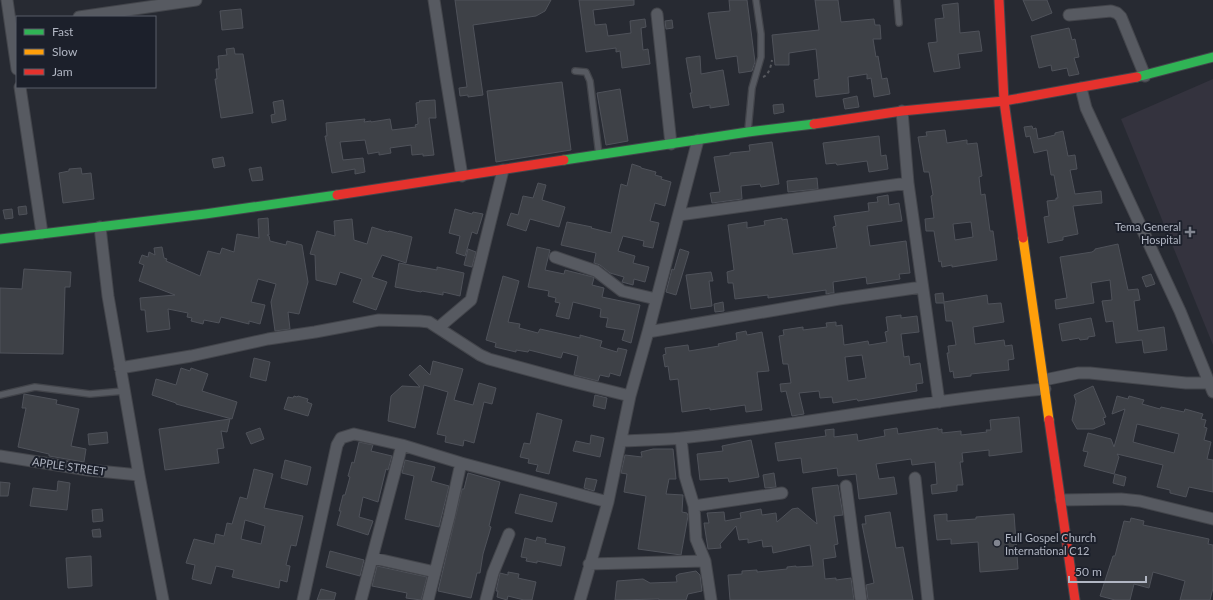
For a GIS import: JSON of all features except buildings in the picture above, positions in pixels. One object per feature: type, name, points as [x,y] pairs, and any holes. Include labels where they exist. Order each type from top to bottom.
[{"type":"street","points":[[7,0],[9,28],[16,64]]},
{"type":"street","points":[[86,16],[196,0]]},
{"type":"street","points":[[434,0],[462,176]]},
{"type":"street","points":[[999,0],[1004,101],[1075,600]]},
{"type":"street","points":[[1069,15],[1111,11],[1117,13],[1145,76]]},
{"type":"street","points":[[657,14],[671,144]]},
{"type":"street","points":[[0,239],[205,214],[748,132],[902,112],[1004,101],[1145,76],[1213,57]]},
{"type":"street","points":[[20,88],[42,233]]},
{"type":"street","points":[[1081,88],[1086,108],[1180,311],[1211,387]]},
{"type":"street","points":[[902,112],[908,182],[939,402]]},
{"type":"street","points":[[580,600],[589,564],[608,502],[630,396],[698,140]]},
{"type":"street","points":[[438,328],[471,300],[503,170]]},
{"type":"street","points":[[679,215],[908,182]]},
{"type":"street","points":[[100,227],[108,296],[120,368],[163,600]]},
{"type":"street","points":[[555,257],[596,271],[622,291],[656,299]]},
{"type":"street","points":[[648,332],[839,299],[922,287]]},
{"type":"street","points":[[120,368],[190,356],[268,339],[379,320],[420,321],[429,322],[480,355],[489,359],[630,396]]},
{"type":"street","points":[[620,442],[681,438],[939,402],[1044,385],[1078,373],[1186,383],[1211,387]]},
{"type":"street","points":[[303,600],[337,445],[341,438],[354,434],[402,445],[461,463],[608,502]]},
{"type":"street","points":[[681,438],[685,476],[694,506],[696,539],[705,561],[711,600]]},
{"type":"street","points":[[361,600],[402,445]]},
{"type":"street","name":"APPLE STREET","points":[[0,456],[88,470],[139,475]]},
{"type":"street","points":[[428,600],[461,463]]},
{"type":"street","points":[[915,478],[928,600]]},
{"type":"street","points":[[846,486],[861,600]]},
{"type":"street","points":[[694,506],[782,493]]},
{"type":"street","points":[[1061,500],[1121,499],[1140,501],[1213,518]]},
{"type":"street","points":[[486,600],[493,573],[509,534]]},
{"type":"street","points":[[373,558],[435,572]]},
{"type":"street","points":[[589,564],[705,561]]},
{"type":"lane","points":[[748,132],[752,88],[761,57],[761,34],[756,0]]},
{"type":"lane","points":[[897,0],[899,23]]},
{"type":"lane","points":[[575,71],[586,72],[590,81],[599,155]]},
{"type":"lane","points":[[0,394],[35,388],[90,394],[124,391]]},
{"type":"shaded area","name":"Tema General Hospital","points":[[1213,79],[1213,345],[1121,119]]},
{"type":"traffic: fast","points":[[1137,77],[1213,57]]},
{"type":"traffic: fast","points":[[564,160],[748,132],[814,124]]},
{"type":"traffic: fast","points":[[0,239],[205,214],[337,195]]},
{"type":"traffic: slow","points":[[1023,238],[1049,420]]},
{"type":"traffic: jam","points":[[999,0],[1004,101],[1023,238]]},
{"type":"traffic: jam","points":[[814,124],[902,111],[1004,101],[1137,77]]},
{"type":"traffic: jam","points":[[337,195],[564,160]]},
{"type":"traffic: jam","points":[[1049,420],[1075,600]]},
{"type":"place","name":"Tema General Hospital","points":[[1190,232]]},
{"type":"place","name":"Full Gospel Church International C12","points":[[997,543]]}]
